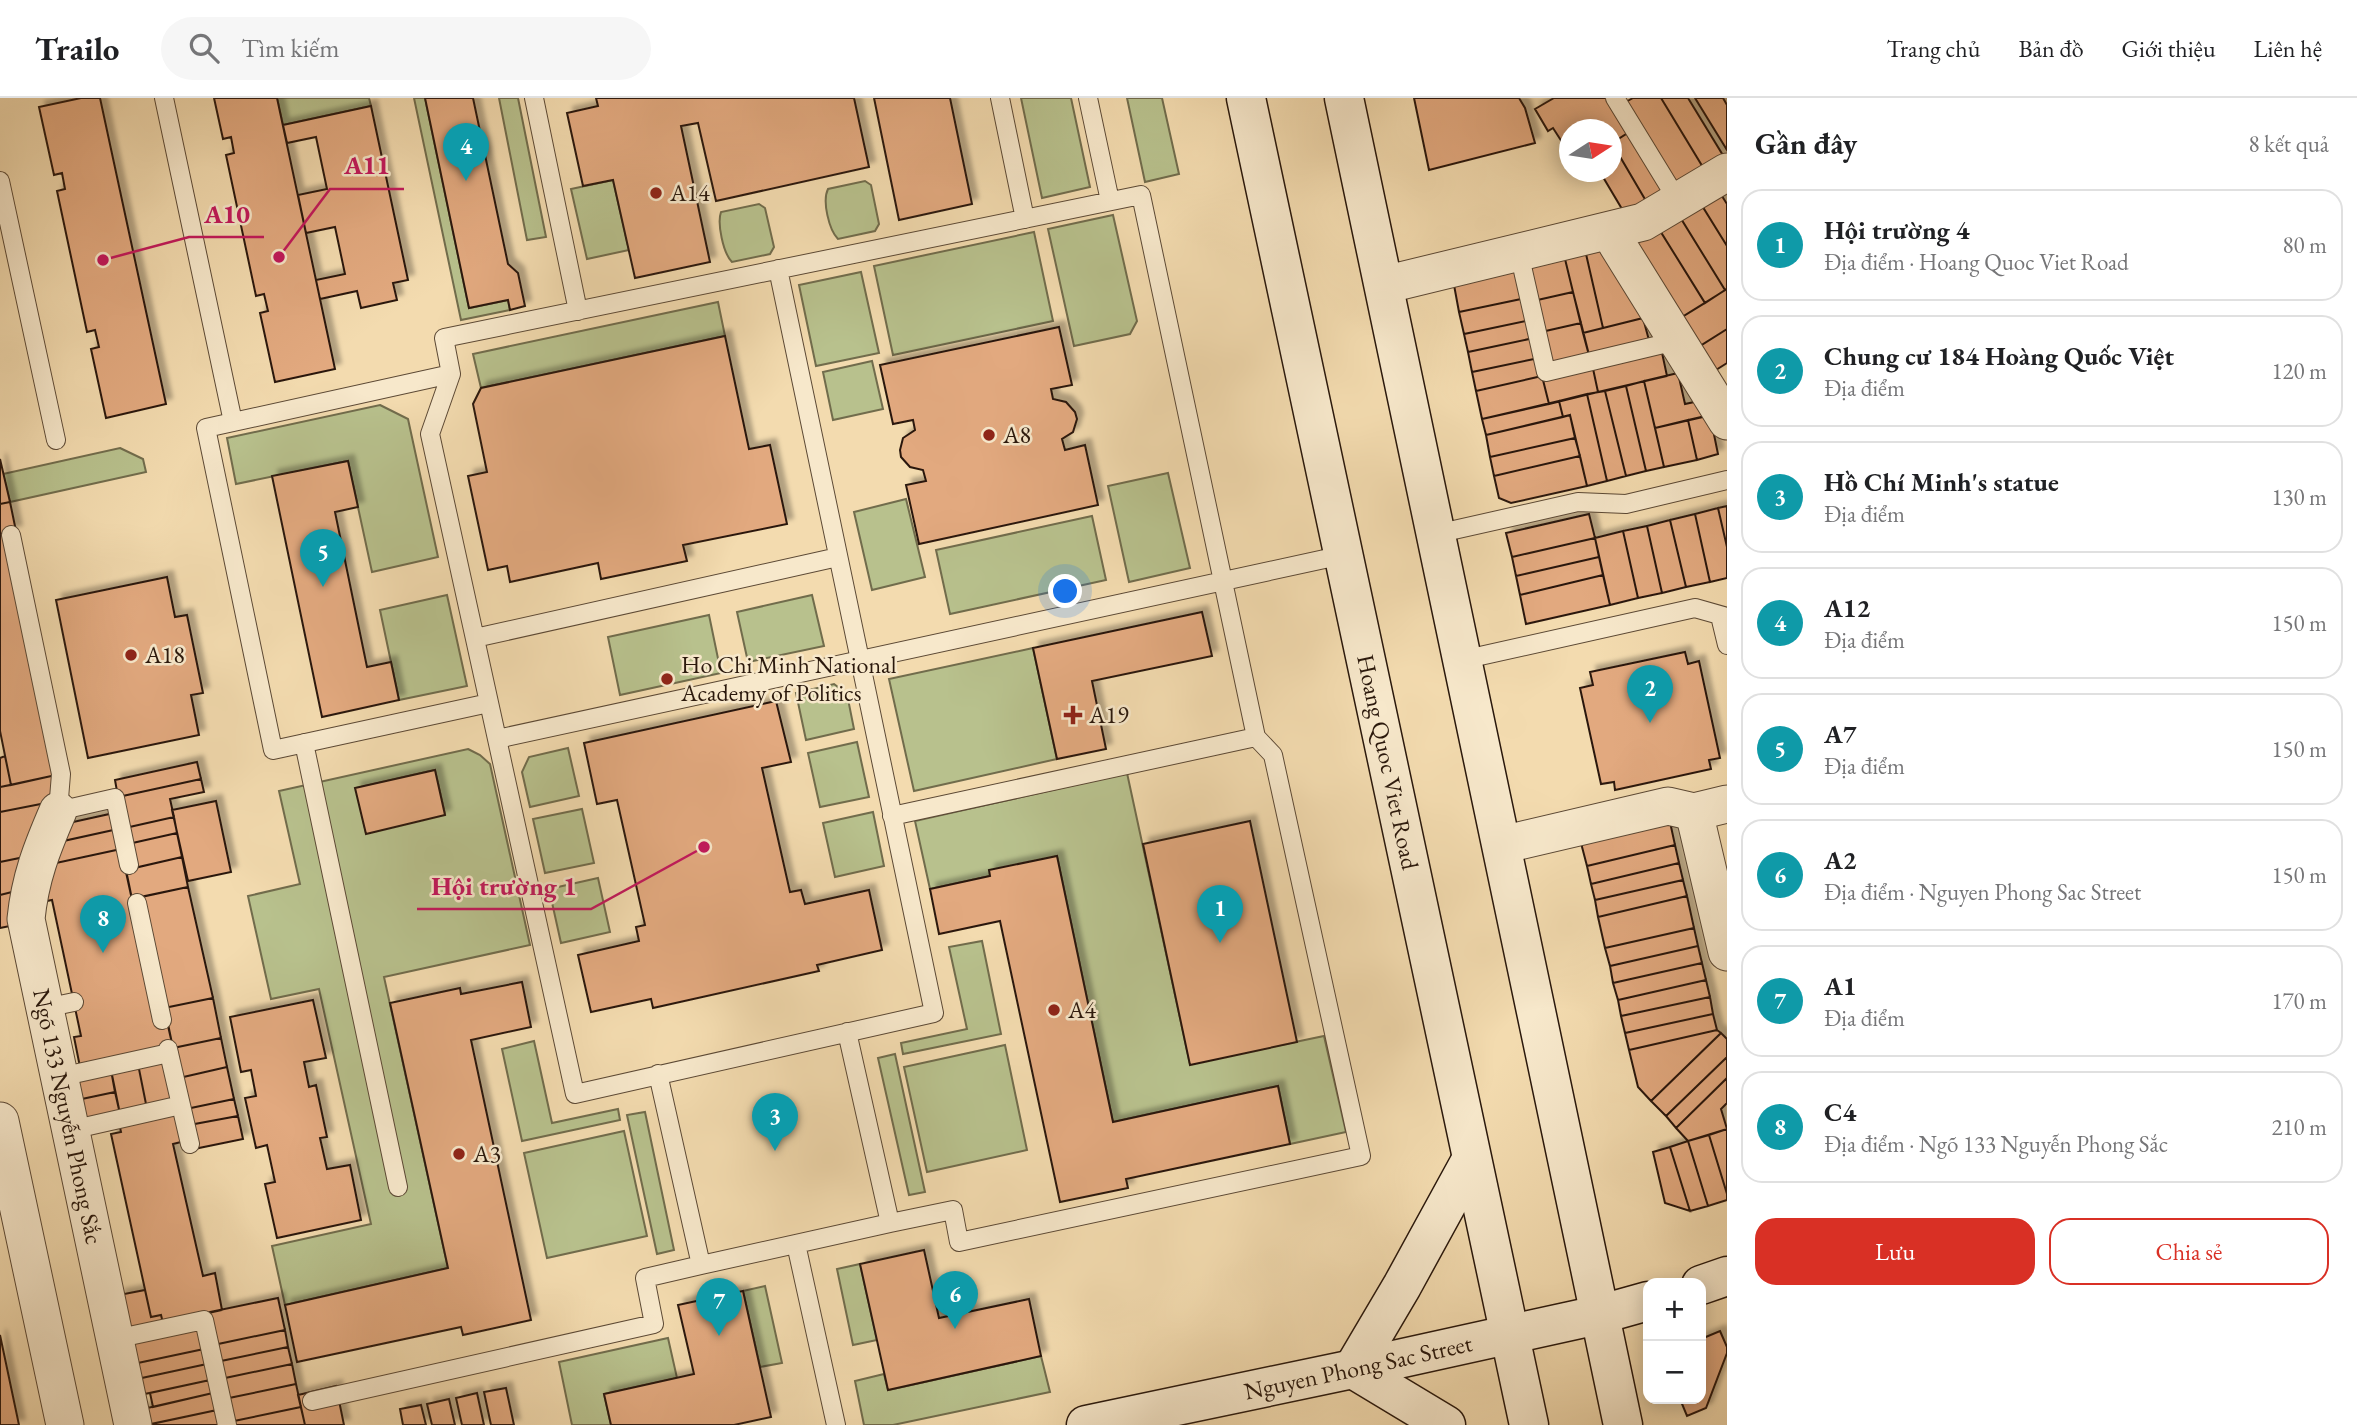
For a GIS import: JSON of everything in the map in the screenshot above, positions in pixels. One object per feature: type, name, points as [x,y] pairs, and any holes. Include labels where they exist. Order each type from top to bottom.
[{"type":"main road","name":"Hoang Quoc Viet Road","points":[[1246,98],[1529,1425]]},
{"type":"main road","points":[[1344,98],[1623,1425]]},
{"type":"main road","points":[[1447,1425],[1353,1369],[1471,1160]]},
{"type":"main road","points":[[1706,1282],[1727,1276]]},
{"type":"main road","name":"Nguyen Phong Sac Street","points":[[1086,1425],[1353,1369],[1598,1315],[1643,1302]]},
{"type":"street","points":[[1384,285],[1519,253],[1612,238],[1727,172]]},
{"type":"street","points":[[1612,238],[1727,421]]},
{"type":"street","points":[[1502,845],[1668,806],[1711,808],[1727,952]]},
{"type":"street","name":"Ngõ 133 Nguyễn Phong Sắc","points":[[58,811],[32,878],[26,919],[59,1005],[60,1077],[133,1425]]},
{"type":"street","points":[[0,1121],[65,1425]]},
{"type":"lane","points":[[164,98],[233,422]]},
{"type":"lane","points":[[534,98],[578,311]]},
{"type":"lane","points":[[1000,98],[1025,219]]},
{"type":"lane","points":[[1088,98],[1110,201]]},
{"type":"lane","points":[[1615,98],[1678,201]]},
{"type":"lane","points":[[0,181],[56,440]]},
{"type":"lane","points":[[312,1401],[654,1324],[645,1278],[953,1210],[959,1242],[1361,1156],[1273,755],[1256,737],[1141,195],[444,338],[451,374],[430,434],[575,1094],[934,1013],[778,270]]},
{"type":"lane","points":[[1519,253],[1546,372],[1676,341]]},
{"type":"lane","points":[[451,374],[206,428],[273,750],[489,703]]},
{"type":"lane","points":[[1436,534],[1578,502],[1626,503],[1727,480]]},
{"type":"lane","points":[[10,535],[61,774],[58,811],[115,798],[129,865]]},
{"type":"lane","points":[[497,739],[1343,555]]},
{"type":"lane","points":[[475,638],[838,557]]},
{"type":"lane","points":[[1462,660],[1695,608],[1724,617],[1727,645]]},
{"type":"lane","points":[[892,816],[1256,737]]},
{"type":"lane","points":[[304,743],[398,1187]]},
{"type":"lane","points":[[137,903],[162,1020]]},
{"type":"lane","points":[[848,1032],[890,1223]]},
{"type":"lane","points":[[60,1077],[169,1051],[190,1144]]},
{"type":"lane","points":[[658,1074],[701,1265]]},
{"type":"lane","points":[[71,1130],[181,1105]]},
{"type":"lane","points":[[796,1244],[836,1425]]},
{"type":"lane","points":[[115,1339],[204,1320],[227,1425]]},
{"type":"green space","points":[[277,98],[369,98],[371,106],[283,125]]},
{"type":"green space","points":[[414,98],[425,98],[469,308],[508,300],[510,310],[461,320]]},
{"type":"green space","points":[[499,98],[518,98],[546,237],[527,240]]},
{"type":"green space","points":[[1021,98],[1071,98],[1090,187],[1042,198]]},
{"type":"green space","points":[[1127,98],[1162,98],[1179,174],[1145,182]]},
{"type":"green space","points":[[613,180],[629,250],[587,259],[571,189]]},
{"type":"green space","points":[[865,181],[871,185],[879,224],[875,231],[838,239],[827,215],[828,189]]},
{"type":"green space","points":[[759,204],[765,208],[774,247],[770,254],[732,262],[722,238],[721,212]]},
{"type":"green space","points":[[1113,215],[1137,321],[1130,334],[1074,346],[1048,229]]},
{"type":"green space","points":[[1034,232],[1053,321],[893,355],[874,266]]},
{"type":"green space","points":[[861,272],[879,353],[816,366],[799,285]]},
{"type":"green space","points":[[718,302],[725,336],[481,388],[473,354]]},
{"type":"green space","points":[[872,361],[883,409],[833,420],[823,372]]},
{"type":"green space","points":[[380,405],[408,419],[438,557],[372,572],[348,461],[236,484],[227,438]]},
{"type":"green space","points":[[120,448],[143,459],[146,472],[10,502],[3,474]]},
{"type":"green space","points":[[1168,473],[1190,568],[1129,582],[1108,486]]},
{"type":"green space","points":[[906,499],[925,577],[872,590],[854,512]]},
{"type":"green space","points":[[1092,516],[1106,580],[950,614],[936,550]]},
{"type":"green space","points":[[447,595],[467,686],[399,700],[380,610]]},
{"type":"green space","points":[[812,595],[824,646],[748,662],[737,612]]},
{"type":"green space","points":[[709,615],[721,673],[620,695],[608,637]]},
{"type":"green space","points":[[1033,648],[1057,759],[914,791],[889,679]]},
{"type":"green space","points":[[834,684],[847,694],[854,729],[806,740],[796,693]]},
{"type":"green space","points":[[857,742],[869,797],[820,807],[808,753]]},
{"type":"green space","points":[[568,748],[579,796],[530,807],[522,772],[529,757]]},
{"type":"green space","points":[[468,749],[480,755],[490,764],[530,945],[384,977],[448,1268],[285,1305],[272,1246],[371,1224],[319,989],[271,999],[248,896],[300,884],[279,791]],"holes":[[[435,770],[445,814],[366,833],[356,788]]]},
{"type":"green space","points":[[1127,773],[1190,1064],[1324,1036],[1346,1132],[1290,1144],[1278,1086],[1113,1122],[1057,856],[990,876],[930,889],[915,821]]},
{"type":"green space","points":[[582,809],[594,863],[545,873],[533,819]]},
{"type":"green space","points":[[873,812],[884,866],[835,877],[823,823]]},
{"type":"green space","points":[[598,878],[610,932],[561,943],[549,889]]},
{"type":"green space","points":[[982,941],[1001,1034],[903,1054],[901,1043],[967,1029],[949,947]]},
{"type":"green space","points":[[534,1041],[552,1123],[618,1109],[620,1120],[522,1141],[502,1049]]},
{"type":"green space","points":[[1005,1045],[1027,1150],[927,1172],[904,1067]]},
{"type":"green space","points":[[895,1054],[925,1192],[909,1195],[878,1058]]},
{"type":"green space","points":[[645,1112],[674,1250],[657,1254],[627,1115]]},
{"type":"green space","points":[[624,1131],[647,1236],[547,1258],[524,1153]]},
{"type":"green space","points":[[860,1264],[877,1340],[853,1345],[837,1269]]},
{"type":"green space","points":[[765,1286],[782,1363],[760,1367],[743,1291]]},
{"type":"green space","points":[[668,1338],[677,1378],[604,1394],[611,1425],[572,1425],[559,1362]]},
{"type":"green space","points":[[1041,1356],[1050,1392],[893,1425],[864,1425],[855,1381],[884,1374],[888,1390]]},
{"type":"building","points":[[81,98],[100,98],[166,404],[106,418],[91,349],[99,347],[95,330],[87,332],[57,191],[65,189],[62,173],[54,175],[39,107]]},
{"type":"building","points":[[214,98],[277,98],[335,369],[275,382],[260,313],[268,311],[264,294],[256,296],[226,155],[234,153],[231,137],[223,139]]},
{"type":"building","points":[[425,98],[473,98],[508,264],[518,273],[525,306],[510,310],[508,300],[469,308]]},
{"type":"building","name":"A14","points":[[596,98],[854,98],[869,167],[716,201],[698,123],[681,126],[710,262],[635,278],[613,180],[583,186],[567,113],[598,106]]},
{"type":"building","points":[[874,98],[950,98],[972,204],[899,220]]},
{"type":"building","points":[[1414,98],[1519,98],[1525,108],[1535,143],[1429,170]]},
{"type":"building","points":[[1554,98],[1611,98],[1631,131],[1622,137],[1622,119],[1559,119],[1559,137],[1553,128],[1548,131],[1535,109]]},
{"type":"building","points":[[1633,98],[1661,98],[1704,169],[1675,187],[1624,103]]},
{"type":"building","points":[[1661,98],[1688,98],[1724,157],[1704,169]]},
{"type":"building","points":[[1695,98],[1723,98],[1727,105],[1727,150]]},
{"type":"building","points":[[371,106],[408,280],[393,283],[397,300],[361,308],[357,291],[320,299],[316,280],[345,274],[335,227],[306,233],[298,195],[327,189],[316,137],[287,143],[283,125]]},
{"type":"building","points":[[1631,131],[1666,190],[1646,201],[1622,160],[1622,137]]},
{"type":"building","points":[[1622,160],[1646,201],[1625,214],[1606,182],[1622,182]]},
{"type":"building","points":[[1720,193],[1727,204],[1727,246],[1701,204]]},
{"type":"building","points":[[1701,204],[1727,246],[1725,290],[1680,217]]},
{"type":"building","points":[[1680,217],[1725,290],[1705,303],[1659,229]]},
{"type":"building","points":[[1659,229],[1705,303],[1674,322],[1628,249]]},
{"type":"building","points":[[1612,247],[1643,318],[1603,328],[1586,254]]},
{"type":"building","points":[[1586,254],[1603,328],[1583,333],[1565,259]]},
{"type":"building","points":[[1565,259],[1573,292],[1533,301],[1525,268]]},
{"type":"building","points":[[1520,269],[1526,298],[1459,312],[1454,285]]},
{"type":"building","points":[[1727,289],[1727,329],[1692,351],[1674,322]]},
{"type":"building","points":[[1573,292],[1581,323],[1541,332],[1533,301]]},
{"type":"building","points":[[1526,298],[1531,320],[1464,334],[1459,312]]},
{"type":"building","points":[[1643,318],[1650,344],[1590,359],[1583,333]]},
{"type":"building","points":[[1531,320],[1534,338],[1468,352],[1464,334]]},
{"type":"building","points":[[1581,323],[1590,359],[1549,368],[1541,332]]},
{"type":"building","name":"A8","points":[[1059,327],[1072,385],[1051,389],[1053,399],[1066,402],[1075,412],[1077,419],[1073,432],[1062,439],[1065,450],[1085,445],[1098,505],[919,544],[906,485],[926,481],[923,470],[910,467],[901,457],[900,450],[903,438],[915,430],[913,420],[893,424],[880,365]]},
{"type":"building","points":[[1727,329],[1727,363],[1708,375],[1692,351]]},
{"type":"building","points":[[725,336],[749,449],[770,445],[787,524],[683,545],[687,561],[601,579],[598,563],[510,582],[507,566],[488,570],[468,476],[487,472],[473,404],[481,388]]},
{"type":"building","points":[[1534,338],[1539,358],[1472,372],[1468,352]]},
{"type":"building","points":[[1661,348],[1667,376],[1598,392],[1592,364]]},
{"type":"building","points":[[1539,358],[1542,376],[1476,391],[1472,372]]},
{"type":"building","points":[[1592,364],[1598,392],[1549,404],[1542,376]]},
{"type":"building","points":[[1678,373],[1685,404],[1699,401],[1703,417],[1655,428],[1644,381]]},
{"type":"building","points":[[1542,376],[1549,404],[1482,419],[1476,391]]},
{"type":"building","points":[[1644,381],[1664,467],[1646,471],[1626,386]]},
{"type":"building","points":[[1626,386],[1646,471],[1626,476],[1605,391]]},
{"type":"building","points":[[1605,391],[1626,476],[1607,481],[1587,394]]},
{"type":"building","points":[[1587,394],[1607,481],[1587,486],[1570,415],[1563,417],[1559,401]]},
{"type":"building","points":[[1559,401],[1563,417],[1486,435],[1482,419]]},
{"type":"building","points":[[1570,415],[1575,438],[1490,457],[1486,435]]},
{"type":"building","points":[[1710,415],[1718,454],[1697,460],[1688,420]]},
{"type":"building","points":[[1688,420],[1697,460],[1664,467],[1655,428]]},
{"type":"building","points":[[1575,438],[1580,456],[1494,476],[1490,457]]},
{"type":"building","points":[[1580,456],[1587,486],[1511,503],[1499,498],[1494,476]]},
{"type":"building","points":[[0,459],[10,502],[0,504]]},
{"type":"building","points":[[348,461],[358,507],[335,512],[367,667],[391,662],[399,700],[322,717],[272,476]]},
{"type":"building","points":[[10,502],[16,531],[0,534],[0,504]]},
{"type":"building","points":[[1727,506],[1727,547],[1718,508]]},
{"type":"building","points":[[1718,508],[1727,547],[1727,578],[1710,582],[1695,514]]},
{"type":"building","points":[[1589,514],[1595,538],[1512,557],[1506,533]]},
{"type":"building","points":[[1695,514],[1710,582],[1686,587],[1670,520]]},
{"type":"building","points":[[1670,520],[1686,587],[1662,593],[1647,526]]},
{"type":"building","points":[[1647,526],[1662,593],[1638,598],[1623,531]]},
{"type":"building","points":[[1623,531],[1638,598],[1610,605],[1595,538]]},
{"type":"building","points":[[5,533],[56,775],[11,785],[0,731],[0,534]]},
{"type":"building","points":[[1595,538],[1599,557],[1516,576],[1512,557]]},
{"type":"building","points":[[1599,557],[1603,575],[1520,595],[1516,576]]},
{"type":"building","points":[[1603,575],[1610,605],[1526,624],[1520,595]]},
{"type":"building","name":"A18","points":[[167,577],[175,617],[187,615],[203,693],[191,695],[199,735],[88,758],[56,600]]},
{"type":"building","name":"A19","points":[[1202,612],[1212,656],[1092,681],[1106,749],[1057,759],[1033,648]]},
{"type":"building","points":[[1685,652],[1688,664],[1699,661],[1720,758],[1709,760],[1711,769],[1615,790],[1614,782],[1601,784],[1580,688],[1593,685],[1590,672]]},
{"type":"building","points":[[776,701],[791,762],[762,768],[790,892],[801,890],[805,904],[869,890],[882,950],[817,965],[819,971],[653,1008],[651,999],[591,1012],[578,955],[639,941],[636,927],[645,925],[617,800],[597,804],[584,743]]},
{"type":"building","points":[[5,756],[11,785],[0,787],[0,758]]},
{"type":"building","points":[[197,762],[201,779],[118,797],[115,780]]},
{"type":"building","points":[[435,770],[445,815],[366,834],[355,788]]},
{"type":"building","points":[[56,775],[56,801],[0,812],[0,787]]},
{"type":"building","points":[[201,779],[204,792],[170,799],[174,817],[125,828],[118,797]]},
{"type":"building","points":[[56,801],[29,856],[0,862],[0,812]]},
{"type":"building","points":[[216,801],[231,872],[188,881],[172,810]]},
{"type":"building","points":[[114,813],[118,829],[59,842],[55,826]]},
{"type":"building","points":[[174,817],[177,833],[128,844],[125,828]]},
{"type":"building","points":[[1250,821],[1297,1042],[1190,1065],[1143,844]]},
{"type":"building","points":[[1670,822],[1675,845],[1587,866],[1581,843]]},
{"type":"building","points":[[118,829],[121,849],[42,866],[59,842]]},
{"type":"building","points":[[177,833],[182,857],[134,868],[128,844]]},
{"type":"building","points":[[1675,845],[1679,863],[1591,884],[1587,866]]},
{"type":"building","points":[[121,849],[158,1020],[167,1019],[173,1048],[80,1067],[74,1037],[81,1036],[52,900],[37,903],[42,866]]},
{"type":"building","points":[[29,856],[16,891],[0,895],[0,862]]},
{"type":"building","name":"A4","points":[[1057,856],[1113,1122],[1278,1086],[1290,1144],[1126,1179],[1128,1188],[1060,1202],[1000,921],[939,934],[930,889],[990,876],[989,870]]},
{"type":"building","points":[[182,857],[188,887],[132,899],[126,870]]},
{"type":"building","points":[[1679,863],[1683,880],[1595,900],[1591,884]]},
{"type":"building","points":[[1683,880],[1687,896],[1598,917],[1595,900]]},
{"type":"building","points":[[188,887],[213,998],[164,1008],[140,897]]},
{"type":"building","points":[[16,891],[15,925],[0,928],[0,895]]},
{"type":"building","points":[[1687,896],[1694,928],[1605,948],[1598,917]]},
{"type":"building","points":[[1694,928],[1698,946],[1610,966],[1605,948]]},
{"type":"building","points":[[1698,946],[1702,963],[1613,983],[1610,966]]},
{"type":"building","points":[[1702,963],[1706,980],[1618,1000],[1613,983]]},
{"type":"building","points":[[1706,980],[1710,997],[1621,1016],[1618,1000]]},
{"type":"building","name":"A3","points":[[522,982],[531,1027],[471,1040],[531,1320],[463,1335],[461,1327],[297,1362],[285,1305],[448,1268],[390,1003],[460,988],[461,994]]},
{"type":"building","points":[[1710,997],[1713,1014],[1625,1033],[1621,1016]]},
{"type":"building","points":[[213,998],[221,1038],[173,1048],[164,1008]]},
{"type":"building","points":[[313,1000],[326,1058],[304,1062],[309,1087],[316,1085],[327,1137],[320,1138],[327,1169],[350,1165],[361,1220],[277,1238],[265,1184],[275,1182],[267,1145],[256,1148],[245,1098],[256,1096],[251,1070],[241,1072],[230,1017]]},
{"type":"building","points":[[1713,1014],[1717,1030],[1629,1050],[1625,1033]]},
{"type":"building","points":[[1717,1030],[1721,1033],[1651,1101],[1638,1087],[1629,1050]]},
{"type":"building","points":[[1721,1033],[1727,1039],[1727,1057],[1666,1116],[1651,1101]]},
{"type":"building","points":[[221,1038],[227,1067],[179,1078],[173,1048]]},
{"type":"building","points":[[1727,1057],[1727,1078],[1676,1128],[1666,1116]]},
{"type":"building","points":[[167,1058],[176,1102],[147,1109],[138,1064]]},
{"type":"building","points":[[138,1064],[147,1109],[120,1114],[111,1070]]},
{"type":"building","points":[[227,1067],[234,1099],[186,1109],[179,1078]]},
{"type":"building","points":[[111,1070],[115,1092],[77,1100],[72,1078]]},
{"type":"building","points":[[1727,1078],[1727,1103],[1721,1109],[1727,1129],[1688,1141],[1676,1128]]},
{"type":"building","points":[[115,1092],[120,1114],[82,1123],[77,1100]]},
{"type":"building","points":[[234,1099],[238,1116],[189,1125],[186,1109]]},
{"type":"building","points":[[178,1110],[185,1141],[173,1144],[203,1276],[215,1273],[222,1310],[163,1323],[161,1315],[151,1317],[111,1134],[121,1132],[119,1123]]},
{"type":"building","points":[[238,1116],[243,1139],[194,1149],[189,1125]]},
{"type":"building","points":[[1727,1129],[1727,1194],[1709,1135]]},
{"type":"building","points":[[1709,1135],[1727,1200],[1708,1206],[1688,1141]]},
{"type":"building","points":[[1688,1141],[1708,1206],[1690,1211],[1670,1147]]},
{"type":"building","points":[[1670,1147],[1690,1211],[1665,1203],[1653,1152]]},
{"type":"building","points":[[924,1250],[939,1318],[1029,1299],[1041,1356],[888,1390],[860,1264]]},
{"type":"building","points":[[145,1290],[151,1317],[161,1315],[163,1323],[127,1331],[119,1295]]},
{"type":"building","points":[[743,1291],[771,1417],[734,1425],[611,1425],[604,1394],[694,1374],[678,1305]]},
{"type":"building","points":[[278,1298],[285,1330],[218,1344],[210,1312]]},
{"type":"building","points":[[199,1326],[204,1349],[133,1364],[129,1341]]},
{"type":"building","points":[[285,1330],[288,1347],[221,1361],[218,1344]]},
{"type":"building","points":[[1720,1331],[1727,1353],[1706,1408],[1687,1416],[1682,1404],[1706,1404],[1706,1337]]},
{"type":"building","points":[[0,1335],[19,1425],[0,1425]]},
{"type":"building","points":[[288,1347],[292,1364],[225,1378],[221,1361]]},
{"type":"building","points":[[204,1349],[207,1364],[137,1379],[133,1364]]},
{"type":"building","points":[[207,1364],[210,1380],[140,1395],[137,1379]]},
{"type":"building","points":[[292,1364],[296,1384],[229,1398],[225,1378]]},
{"type":"building","points":[[210,1380],[213,1393],[153,1407],[150,1393]]},
{"type":"building","points":[[296,1384],[301,1407],[234,1421],[229,1398]]},
{"type":"building","points":[[336,1386],[344,1425],[305,1425],[298,1395]]},
{"type":"building","points":[[506,1388],[514,1425],[491,1425],[484,1392]]},
{"type":"building","points":[[213,1393],[217,1410],[146,1425],[143,1409]]},
{"type":"building","points":[[477,1393],[484,1425],[462,1425],[456,1398]]},
{"type":"building","points":[[449,1399],[455,1425],[432,1425],[427,1404]]},
{"type":"building","points":[[421,1405],[426,1425],[403,1425],[400,1409]]},
{"type":"building","points":[[301,1407],[305,1425],[235,1425],[234,1421]]},
{"type":"building","points":[[217,1410],[220,1425],[147,1425]]},
{"type":"place","name":"A12","points":[[466,181]]},
{"type":"place","name":"A14","points":[[656,193]]},
{"type":"place","name":"A11","points":[[279,257]]},
{"type":"place","name":"A10","points":[[103,260]]},
{"type":"place","name":"A8","points":[[989,435]]},
{"type":"place","name":"A7","points":[[323,587]]},
{"type":"place","name":"A18","points":[[131,655]]},
{"type":"place","name":"Ho Chi Minh National Academy of Politics","points":[[667,679]]},
{"type":"place","name":"A19","points":[[1073,715]]},
{"type":"place","name":"Chung cư 184 Hoàng Quốc Việt","points":[[1650,723]]},
{"type":"place","name":"Hội trường 1","points":[[704,847]]},
{"type":"place","name":"Hội trường 4","points":[[1220,943]]},
{"type":"place","name":"C4","points":[[103,953]]},
{"type":"place","name":"A4","points":[[1054,1010]]},
{"type":"place","name":"Hồ Chí Minh's statue","points":[[775,1151]]},
{"type":"place","name":"A3","points":[[459,1154]]},
{"type":"place","name":"A2","points":[[955,1329]]},
{"type":"place","name":"A1","points":[[719,1336]]}]
